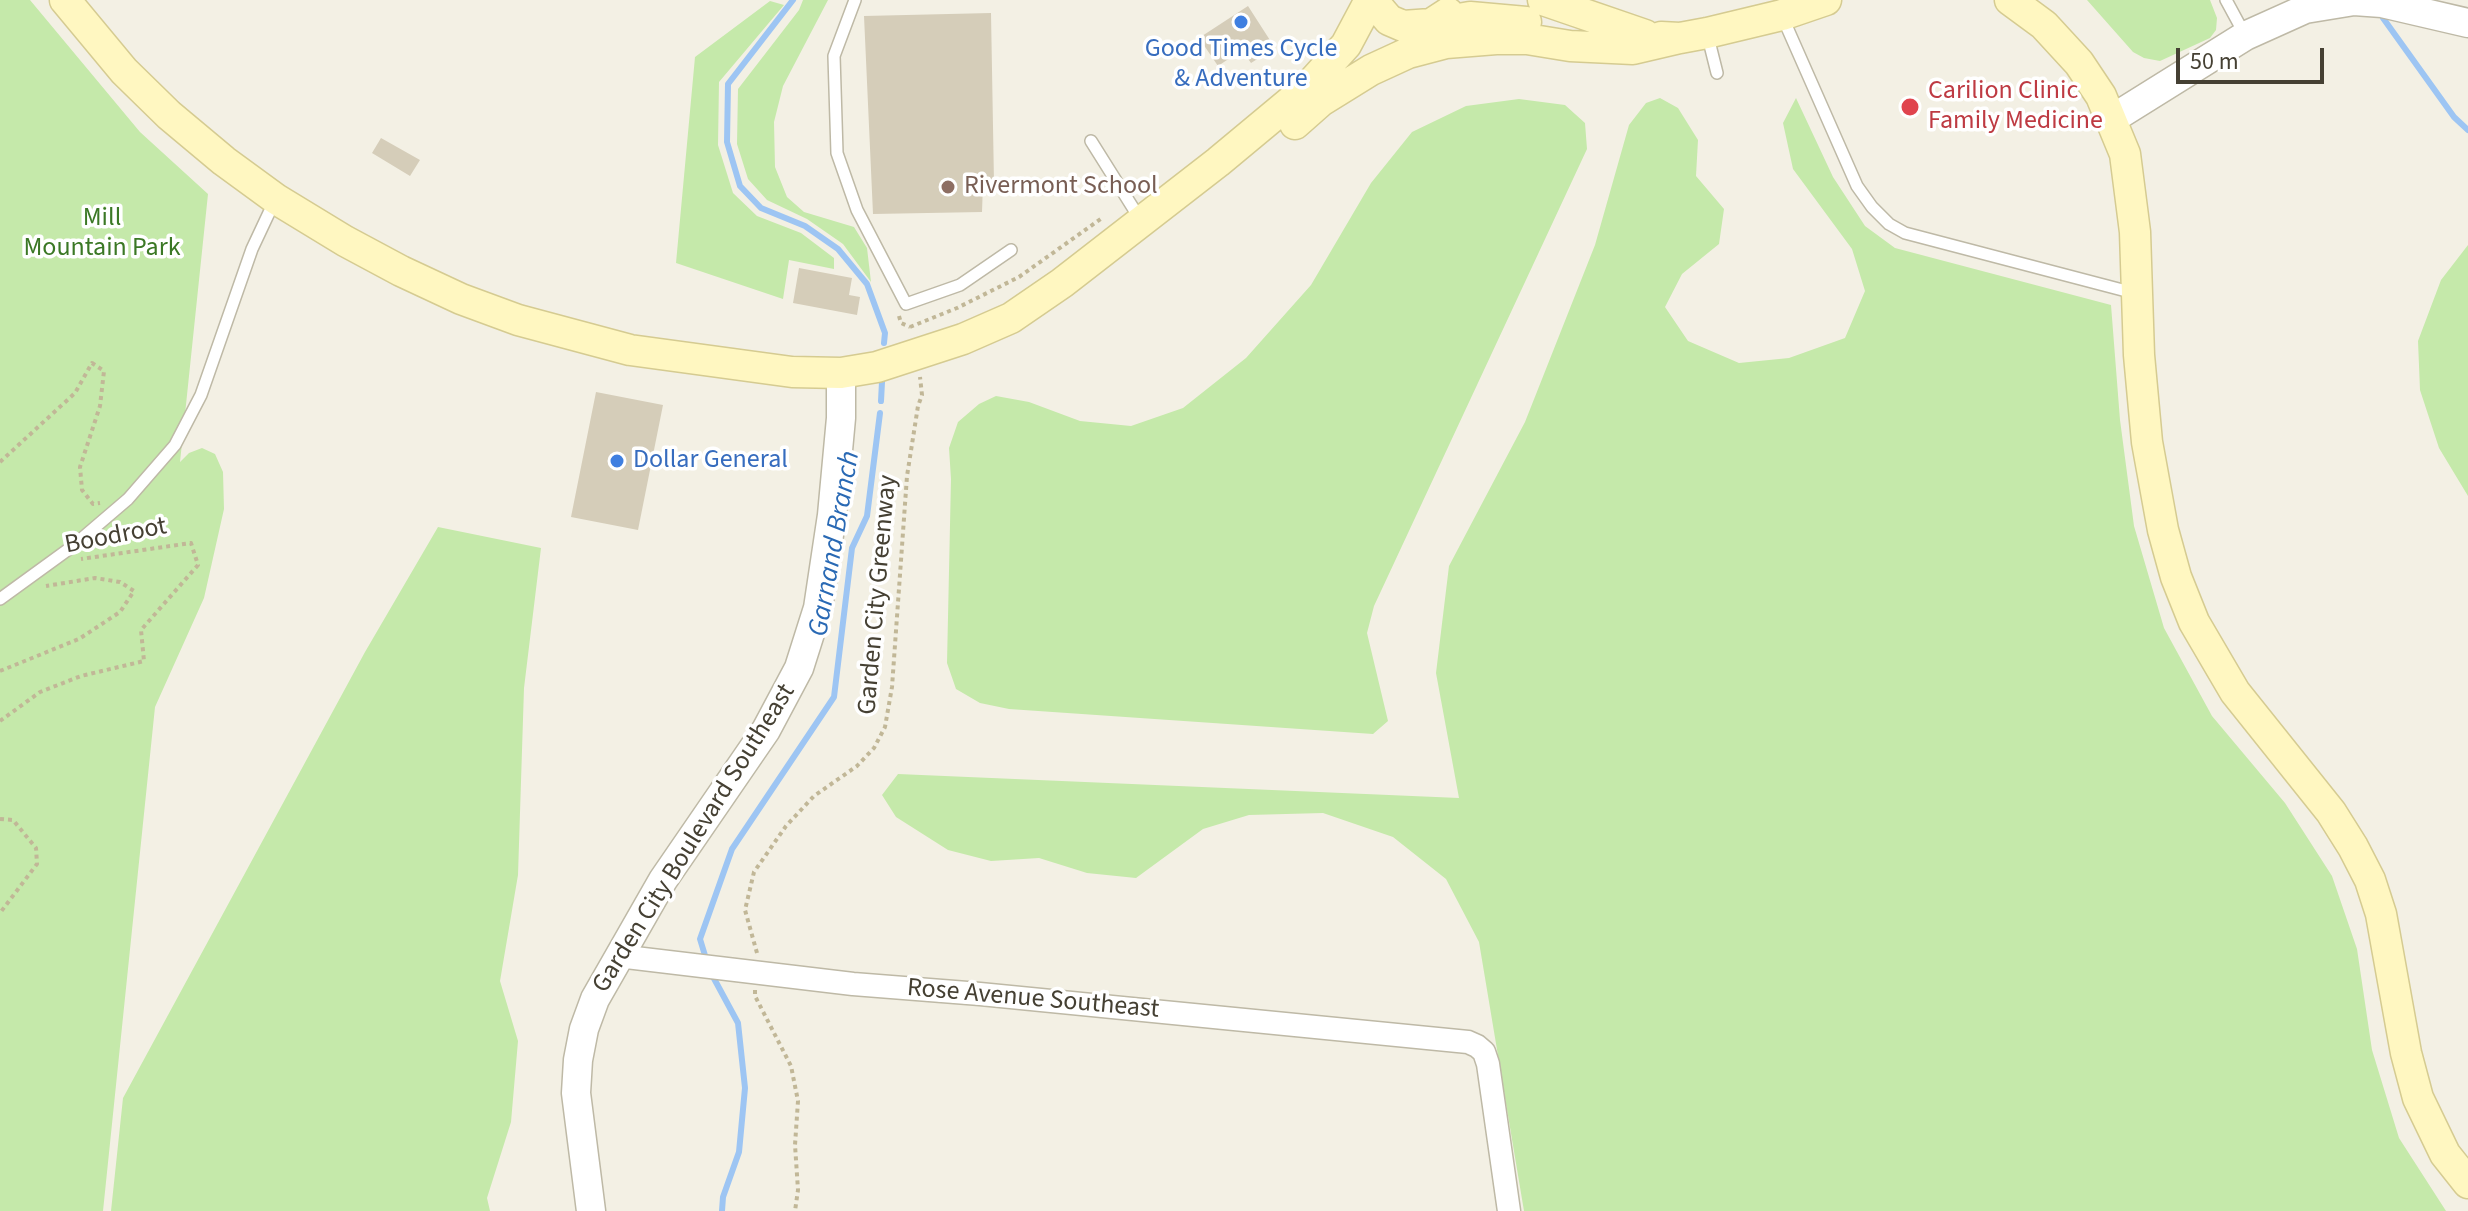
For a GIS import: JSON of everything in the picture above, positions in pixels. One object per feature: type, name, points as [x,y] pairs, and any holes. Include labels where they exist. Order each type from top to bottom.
[{"type":"main road","points":[[65,0],[124,71],[169,115],[224,161],[276,199],[401,271],[461,299],[531,324],[630,350],[792,372],[841,373],[916,356],[1011,318],[1062,283],[1135,210],[1218,162],[1277,138],[1321,101],[1371,70],[1421,49],[1446,43],[1496,39],[1633,49],[1782,15],[1826,0]]},
{"type":"main road","points":[[1307,88],[1346,45],[1371,0],[1389,20],[1403,26],[1543,12]]},
{"type":"main road","points":[[1218,162],[1307,88],[1374,45],[1449,13],[1457,0]]},
{"type":"main road","points":[[1497,0],[1645,35],[1694,35]]},
{"type":"main road","points":[[2010,0],[2044,25],[2079,63],[2112,119],[2125,154],[2132,193],[2139,355],[2147,442],[2163,530],[2176,577],[2194,622],[2226,679],[2331,812],[2370,880],[2381,914],[2406,1053],[2418,1098],[2445,1154],[2468,1183]]},
{"type":"street","points":[[2112,119],[2245,36],[2305,9],[2354,1],[2382,3],[2468,23]]},
{"type":"street","name":"Garden City Boulevard Southeast","points":[[591,1211],[578,1116],[578,1060],[584,1029],[595,999],[663,880],[766,730],[799,668],[818,608],[832,515],[841,418],[841,373]]},
{"type":"street","name":"Rose Avenue Southeast","points":[[618,956],[853,984],[1468,1042],[1484,1052],[1509,1211]]},
{"type":"lane","points":[[855,0],[834,56],[837,153],[857,210],[906,304],[960,285],[1011,250]]},
{"type":"lane","points":[[2226,0],[2245,36]]},
{"type":"lane","points":[[1782,15],[1857,186],[1889,224],[1905,233],[2136,294]]},
{"type":"lane","points":[[1694,35],[1717,73]]},
{"type":"lane","points":[[1091,141],[1135,210]]},
{"type":"lane","points":[[0,599],[73,546],[128,499],[175,445],[201,395],[252,249],[276,199]]},
{"type":"path","points":[[910,327],[1019,277],[1135,210]]},
{"type":"path","points":[[0,462],[75,393],[92,363],[104,371],[100,406],[80,467],[82,490],[93,504],[128,499]]},
{"type":"path","name":"Garden City Greenway","points":[[757,959],[758,950],[745,910],[754,872],[786,826],[814,796],[857,766],[874,748],[885,727],[892,687],[907,476],[922,395],[919,372]]},
{"type":"path","name":"Boodroot","points":[[0,721],[40,692],[81,676],[144,661],[141,630],[198,565],[191,543],[73,562]]},
{"type":"path","points":[[0,671],[79,639],[120,612],[134,591],[120,582],[95,578],[16,588]]},
{"type":"path","points":[[0,819],[13,820],[36,848],[37,864],[0,913]]},
{"type":"path","points":[[756,983],[755,996],[791,1066],[798,1101],[795,1145],[798,1190],[795,1211]]},
{"type":"green space","name":"Mill Mountain Park","points":[[0,0],[30,0],[140,132],[208,194],[180,462],[189,453],[202,448],[215,454],[223,472],[224,509],[204,598],[155,707],[103,1211],[0,1211]]},
{"type":"green space","points":[[803,0],[828,0],[783,86],[774,122],[775,167],[787,197],[804,212],[854,227],[867,248],[871,282],[843,244],[807,219],[767,200],[748,179],[737,144],[738,89],[799,10]]},
{"type":"green space","points":[[2087,0],[2210,0],[2217,18],[2216,30],[2210,38],[2160,61],[2144,58],[2133,52]]},
{"type":"green space","points":[[770,1],[784,5],[719,82],[718,145],[733,193],[757,216],[801,233],[834,258],[834,269],[789,260],[783,299],[676,263],[695,57]]},
{"type":"green space","points":[[1660,98],[1678,108],[1698,140],[1696,176],[1724,209],[1719,244],[1682,274],[1665,307],[1688,341],[1739,363],[1789,358],[1845,338],[1865,291],[1852,249],[1793,169],[1783,123],[1796,98],[1833,177],[1865,226],[1895,248],[2111,305],[2120,420],[2134,526],[2164,628],[2212,716],[2285,803],[2332,876],[2357,949],[2372,1050],[2399,1138],[2446,1211],[1524,1211],[1479,942],[1446,879],[1393,837],[1323,813],[1249,815],[1203,829],[1136,878],[1087,873],[1039,858],[991,861],[948,850],[896,817],[882,795],[898,774],[1459,798],[1436,673],[1449,566],[1525,422],[1595,245],[1629,125],[1646,103]]},
{"type":"green space","points":[[1519,99],[1565,105],[1585,123],[1587,149],[1374,606],[1367,633],[1388,721],[1373,734],[1009,709],[980,703],[956,689],[947,663],[949,448],[958,422],[979,404],[996,396],[1029,402],[1080,421],[1131,426],[1183,408],[1246,358],[1311,285],[1371,183],[1412,132],[1466,106]]},
{"type":"green space","points":[[2468,245],[2468,496],[2439,448],[2420,390],[2418,341],[2441,280]]},
{"type":"green space","points":[[438,527],[541,548],[524,688],[518,875],[500,981],[518,1041],[511,1122],[487,1198],[490,1211],[111,1211],[123,1098],[365,652]]},
{"type":"building","name":"Good Times Cycle & Adventure","points":[[1248,6],[1275,48],[1251,63],[1242,50],[1218,66],[1199,38]]},
{"type":"building","points":[[991,13],[994,183],[983,184],[982,212],[873,214],[864,16]]},
{"type":"building","points":[[381,138],[420,160],[410,176],[372,153]]},
{"type":"building","points":[[799,268],[852,278],[849,295],[860,297],[857,315],[793,303]]},
{"type":"building","name":"Dollar General","points":[[596,392],[663,405],[638,530],[571,517]]},
{"type":"waterway","name":"Garnand Branch","points":[[793,0],[728,84],[727,142],[740,186],[761,208],[805,226],[838,249],[867,284],[885,333],[884,343]]},
{"type":"waterway","points":[[2383,18],[2454,117],[2468,130]]},
{"type":"waterway","name":"Garnand Branch","points":[[881,401],[882,382]]},
{"type":"waterway","name":"Garnand Branch","points":[[707,962],[700,939],[732,849],[834,697],[852,548],[867,516],[880,413]]},
{"type":"waterway","name":"Garnand Branch","points":[[711,973],[738,1023],[745,1088],[739,1152],[723,1197],[722,1211]]},
{"type":"place","name":"Good Times Cycle & Adventure","points":[[1241,22]]},
{"type":"place","name":"Carilion Clinic Family Medicine","points":[[1910,107]]},
{"type":"place","name":"Rivermont School","points":[[948,187]]},
{"type":"place","name":"Dollar General","points":[[617,461]]}]
